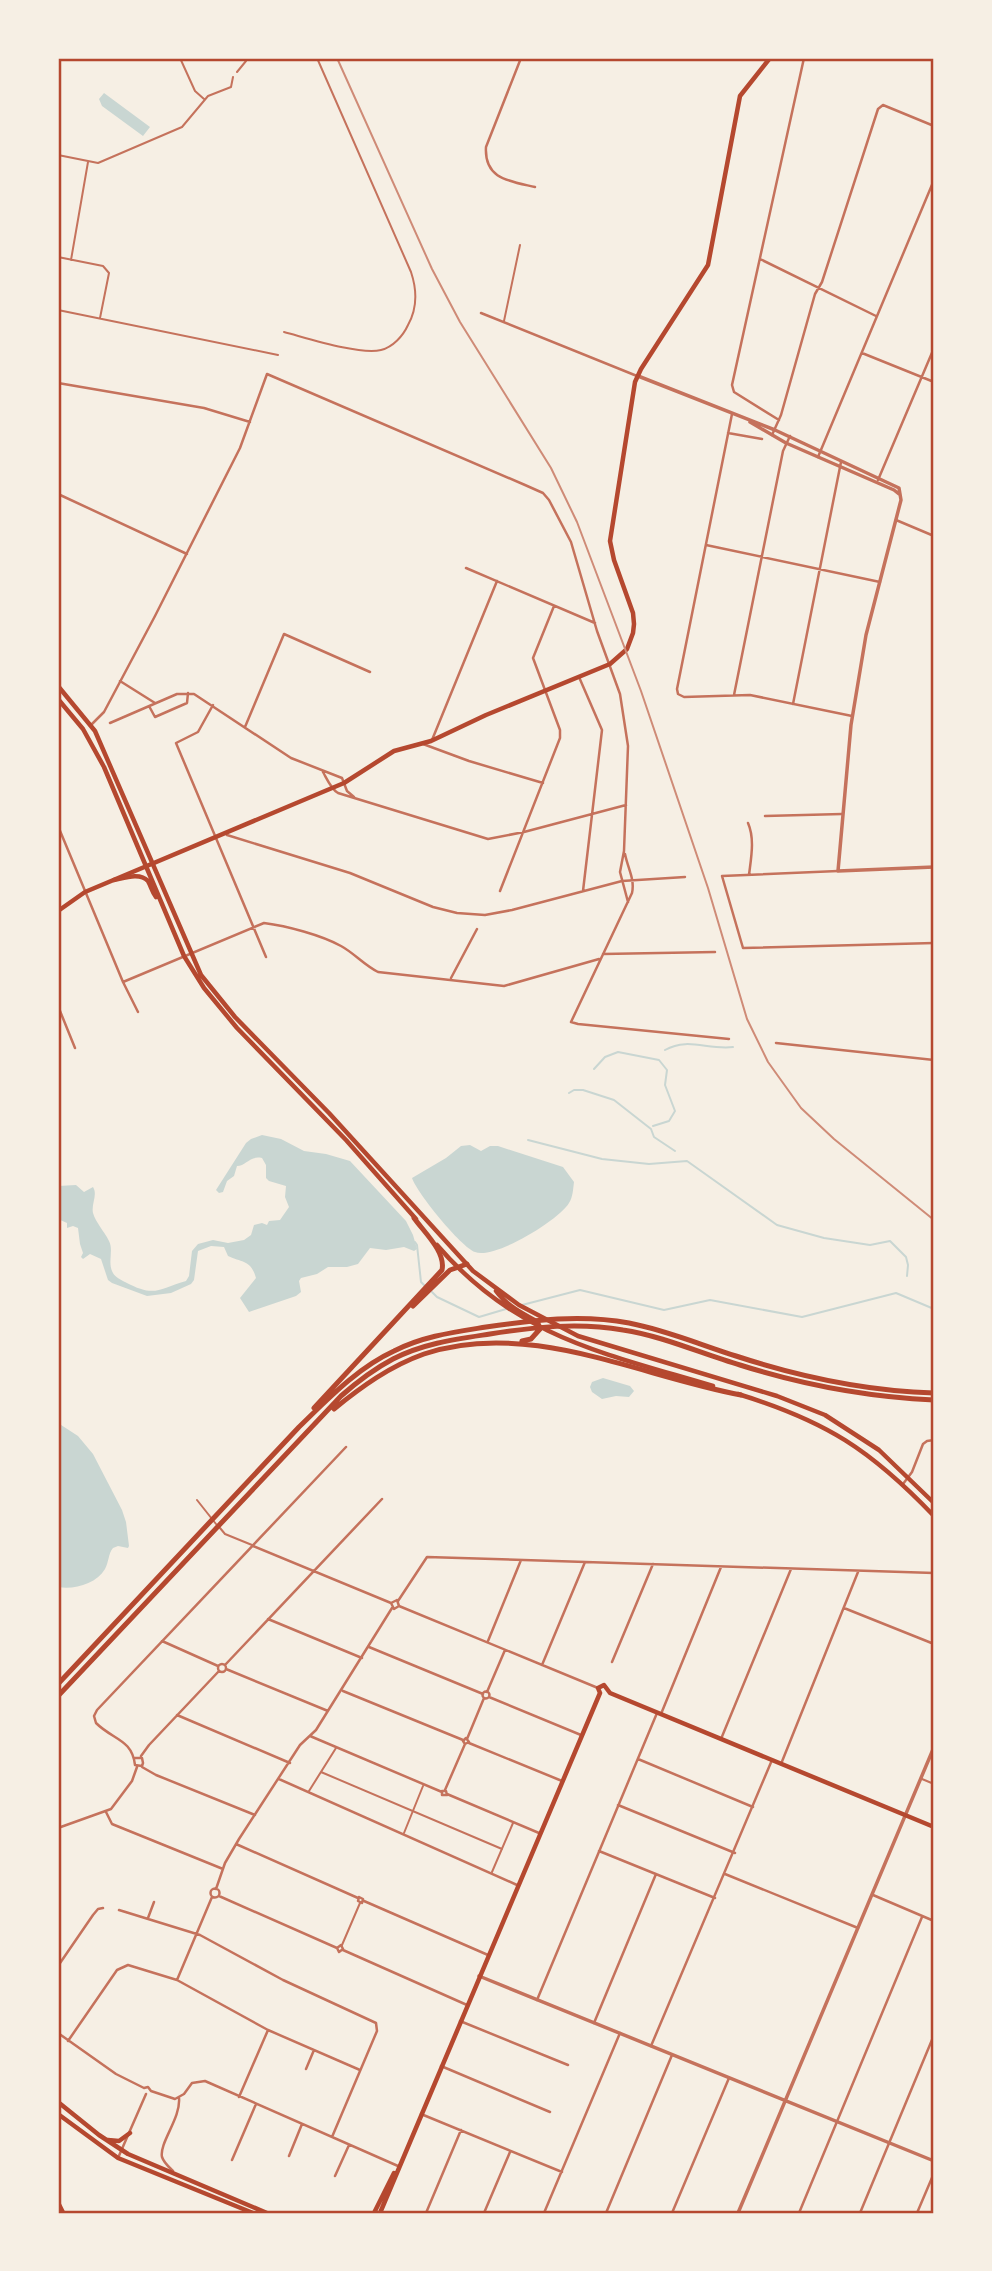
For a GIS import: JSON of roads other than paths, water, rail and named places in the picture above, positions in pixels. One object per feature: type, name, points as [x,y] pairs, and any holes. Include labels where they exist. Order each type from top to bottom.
[{"type":"highway","points":[[414,1218],[443,1260],[443,1267],[431,1286]]},
{"type":"highway","points":[[58,1684],[215,1518],[375,1341],[431,1286],[457,1266],[467,1264]]},
{"type":"highway","points":[[299,1427],[355,1375],[429,1337],[499,1325],[566,1318],[600,1319],[642,1326],[737,1357],[816,1378],[934,1394]]},
{"type":"highway","points":[[58,1696],[355,1383],[391,1355],[399,1356],[453,1339],[512,1331],[551,1326],[607,1327],[653,1336],[796,1381],[870,1394],[934,1401]]},
{"type":"highway","points":[[324,1417],[367,1383],[403,1363],[442,1349],[476,1343],[531,1339],[540,1329]]},
{"type":"highway","points":[[515,1342],[569,1352],[708,1389],[741,1395]]},
{"type":"highway","points":[[58,2203],[63,2213]]},
{"type":"main road","points":[[58,911],[85,892],[344,783],[394,751],[431,741],[621,657],[630,644],[634,624],[633,613],[611,548],[611,533],[637,376],[708,265],[740,96],[770,58]]},
{"type":"main road","points":[[58,686],[91,724],[201,975],[216,996],[467,1264],[494,1287],[500,1298],[578,1336],[777,1396],[825,1415],[871,1444],[934,1503]]},
{"type":"main road","points":[[58,699],[83,729],[104,767],[184,956],[204,988],[237,1028],[346,1140],[457,1266],[505,1307],[517,1308],[540,1329],[586,1348],[802,1416],[831,1430],[866,1452],[934,1516]]},
{"type":"main road","points":[[83,729],[91,724]]},
{"type":"main road","points":[[114,880],[143,877],[161,903]]},
{"type":"main road","points":[[380,2213],[599,1691],[603,1694],[606,1691],[934,1827]]},
{"type":"main road","points":[[58,2102],[122,2150],[267,2213]]},
{"type":"main road","points":[[58,2114],[118,2158],[253,2213]]},
{"type":"main road","points":[[107,2140],[119,2140],[130,2133]]},
{"type":"main road","points":[[372,2213],[398,2166]]},
{"type":"street","points":[[521,58],[486,147],[486,160],[496,175],[514,183],[535,187]]},
{"type":"street","points":[[779,421],[736,393],[732,387],[804,58]]},
{"type":"street","points":[[772,435],[779,421],[818,289],[878,109],[883,106],[934,125]]},
{"type":"street","points":[[818,457],[934,180]]},
{"type":"street","points":[[760,259],[877,317]]},
{"type":"street","points":[[481,313],[790,436],[840,464]]},
{"type":"street","points":[[878,480],[934,348]]},
{"type":"street","points":[[862,352],[934,382]]},
{"type":"street","points":[[91,724],[104,712],[187,554],[240,448],[267,374],[543,494],[571,542],[620,694],[627,735],[624,851],[620,872],[628,902]]},
{"type":"street","points":[[58,383],[204,408],[250,422]]},
{"type":"street","points":[[732,414],[678,694],[684,697],[756,696],[852,716]]},
{"type":"street","points":[[749,421],[786,443],[878,480],[900,494],[901,500],[866,635],[852,716],[838,871]]},
{"type":"street","points":[[728,433],[762,439]]},
{"type":"street","points":[[734,695],[786,443],[790,436]]},
{"type":"street","points":[[793,704],[840,464]]},
{"type":"street","points":[[58,494],[187,554]]},
{"type":"street","points":[[896,520],[934,536]]},
{"type":"street","points":[[706,545],[880,582]]},
{"type":"street","points":[[466,568],[595,623]]},
{"type":"street","points":[[431,741],[497,581]]},
{"type":"street","points":[[500,891],[560,738],[560,730],[533,658],[554,606]]},
{"type":"street","points":[[245,727],[284,634],[370,672]]},
{"type":"street","points":[[579,677],[601,730],[583,891]]},
{"type":"street","points":[[120,681],[155,703]]},
{"type":"street","points":[[149,706],[155,717],[187,703],[188,693]]},
{"type":"street","points":[[110,723],[177,694],[188,693],[213,705],[291,758],[339,777],[347,791],[357,798]]},
{"type":"street","points":[[213,705],[198,732],[176,743],[266,957]]},
{"type":"street","points":[[422,744],[543,783]]},
{"type":"street","points":[[323,772],[338,793],[488,839],[626,805]]},
{"type":"street","points":[[765,816],[842,814]]},
{"type":"street","points":[[748,823],[752,846],[749,875]]},
{"type":"street","points":[[58,826],[138,1012]]},
{"type":"street","points":[[222,834],[350,873],[433,907],[457,913],[485,915],[512,911],[622,881],[685,877]]},
{"type":"street","points":[[624,851],[634,880],[628,902],[571,1022],[729,1039]]},
{"type":"street","points":[[934,867],[722,876],[743,948],[934,943]]},
{"type":"street","points":[[123,982],[264,923],[338,945],[378,972],[504,986],[599,959]]},
{"type":"street","points":[[450,980],[477,929]]},
{"type":"street","points":[[603,954],[715,952]]},
{"type":"street","points":[[58,1006],[75,1048]]},
{"type":"street","points":[[776,1043],[934,1060]]},
{"type":"street","points":[[903,1484],[909,1477],[923,1444],[934,1440]]},
{"type":"street","points":[[255,1815],[134,1764],[135,1758],[129,1748],[98,1726],[94,1716],[101,1704],[346,1447]]},
{"type":"street","points":[[162,1641],[223,1672],[268,1619],[382,1499]]},
{"type":"street","points":[[253,1546],[391,1603]]},
{"type":"street","points":[[399,1606],[398,1601],[427,1557],[934,1573]]},
{"type":"street","points":[[487,1642],[521,1560]]},
{"type":"street","points":[[542,1665],[585,1562]]},
{"type":"street","points":[[612,1662],[653,1564]]},
{"type":"street","points":[[537,2000],[598,1851],[721,1567]]},
{"type":"street","points":[[721,1739],[791,1569]]},
{"type":"street","points":[[781,1764],[859,1572]]},
{"type":"street","points":[[391,1603],[398,1601]]},
{"type":"street","points":[[177,1980],[212,1896],[211,1891],[216,1889],[223,1868],[236,1844],[300,1745],[310,1736],[342,1690],[392,1608],[391,1603]]},
{"type":"street","points":[[399,1606],[599,1691]]},
{"type":"street","points":[[392,1608],[399,1606]]},
{"type":"street","points":[[844,1608],[934,1644]]},
{"type":"street","points":[[268,1619],[362,1658]]},
{"type":"street","points":[[368,1647],[581,1735]]},
{"type":"street","points":[[445,1792],[483,1696],[506,1650]]},
{"type":"street","points":[[135,1758],[141,1757],[221,1664],[328,1711]]},
{"type":"street","points":[[342,1690],[562,1781]]},
{"type":"street","points":[[487,1692],[489,1697]]},
{"type":"street","points":[[177,1716],[290,1762]]},
{"type":"street","points":[[310,1736],[540,1833]]},
{"type":"street","points":[[738,2213],[934,1747]]},
{"type":"street","points":[[58,1828],[112,1808],[144,1761],[141,1757]]},
{"type":"street","points":[[638,1759],[753,1807]]},
{"type":"street","points":[[651,2046],[772,1760]]},
{"type":"street","points":[[278,1779],[517,1885]]},
{"type":"street","points":[[618,1805],[734,1853]]},
{"type":"street","points":[[106,1812],[112,1824],[223,1868]]},
{"type":"street","points":[[236,1844],[361,1897],[362,1902],[488,1955]]},
{"type":"street","points":[[598,1851],[715,1898]]},
{"type":"street","points":[[594,2023],[656,1874]]},
{"type":"street","points":[[726,1874],[858,1928]]},
{"type":"street","points":[[216,1889],[219,1896]]},
{"type":"street","points":[[872,1895],[934,1921]]},
{"type":"street","points":[[212,1896],[219,1896],[341,1948],[467,2005]]},
{"type":"street","points":[[149,1918],[154,1902]]},
{"type":"street","points":[[58,1966],[93,1915],[103,1908]]},
{"type":"street","points":[[120,1910],[196,1933],[287,1983],[376,2023],[377,2031],[332,2137]]},
{"type":"street","points":[[799,2213],[922,1917]]},
{"type":"street","points":[[68,2040],[119,1968],[131,1966],[177,1980],[268,2030],[360,2070]]},
{"type":"street","points":[[480,1976],[934,2161]]},
{"type":"street","points":[[460,2021],[568,2065]]},
{"type":"street","points":[[239,2096],[268,2030]]},
{"type":"street","points":[[58,2033],[116,2074],[144,2088],[148,2087],[151,2091],[172,2099],[179,2098],[192,2083],[201,2080],[398,2166]]},
{"type":"street","points":[[544,2213],[620,2033]]},
{"type":"street","points":[[860,2213],[934,2035]]},
{"type":"street","points":[[306,2069],[314,2049]]},
{"type":"street","points":[[606,2213],[672,2055]]},
{"type":"street","points":[[441,2066],[550,2112]]},
{"type":"street","points":[[672,2213],[729,2078]]},
{"type":"street","points":[[144,2088],[146,2094]]},
{"type":"street","points":[[118,2158],[146,2094],[151,2091]]},
{"type":"street","points":[[175,2174],[164,2162],[162,2151],[180,2108],[179,2098]]},
{"type":"street","points":[[232,2160],[256,2104]]},
{"type":"street","points":[[421,2114],[562,2172]]},
{"type":"street","points":[[289,2156],[302,2124]]},
{"type":"street","points":[[426,2213],[461,2130]]},
{"type":"street","points":[[335,2176],[349,2145]]},
{"type":"street","points":[[484,2213],[510,2150]]},
{"type":"street","points":[[917,2213],[934,2173]]},
{"type":"lane","points":[[180,58],[195,91],[205,99]]},
{"type":"lane","points":[[284,332],[363,351],[381,350],[392,345],[404,334],[415,304],[415,285],[317,58]]},
{"type":"lane","points":[[237,72],[246,60]]},
{"type":"lane","points":[[58,155],[98,163],[182,127],[208,96],[231,87],[233,78]]},
{"type":"lane","points":[[71,260],[89,161]]},
{"type":"lane","points":[[504,322],[520,246]]},
{"type":"lane","points":[[58,257],[103,266],[109,273],[100,319]]},
{"type":"lane","points":[[58,310],[278,355]]},
{"type":"lane","points":[[197,1500],[225,1534],[253,1546]]},
{"type":"lane","points":[[309,1792],[336,1748]]},
{"type":"lane","points":[[321,1772],[502,1849]]},
{"type":"lane","points":[[921,1779],[934,1784]]},
{"type":"lane","points":[[403,1834],[424,1784]]},
{"type":"lane","points":[[491,1873],[513,1821]]},
{"type":"lane","points":[[341,1948],[362,1902]]},
{"type":"waterway","points":[[665,1050],[682,1044],[733,1047]]},
{"type":"waterway","points":[[594,1069],[605,1057],[618,1052],[659,1060],[667,1070],[665,1085],[675,1111],[669,1121],[653,1126]]},
{"type":"waterway","points":[[569,1093],[583,1090],[614,1100],[651,1129],[654,1137],[675,1151]]},
{"type":"waterway","points":[[528,1140],[602,1159],[649,1164],[687,1161],[777,1225],[824,1238],[870,1245],[890,1241],[906,1257],[907,1276]]},
{"type":"waterway","points":[[415,1242],[421,1282],[425,1286]]},
{"type":"waterway","points":[[522,1305],[580,1290],[664,1310],[710,1300],[802,1317],[896,1293],[934,1309]]},
{"type":"waterway","points":[[432,1292],[479,1317],[506,1309]]},
{"type":"railway","points":[[337,58],[432,269],[460,322],[551,468],[577,522],[641,691],[708,888],[747,1019],[768,1062],[801,1108],[834,1139],[934,1220]]}]
